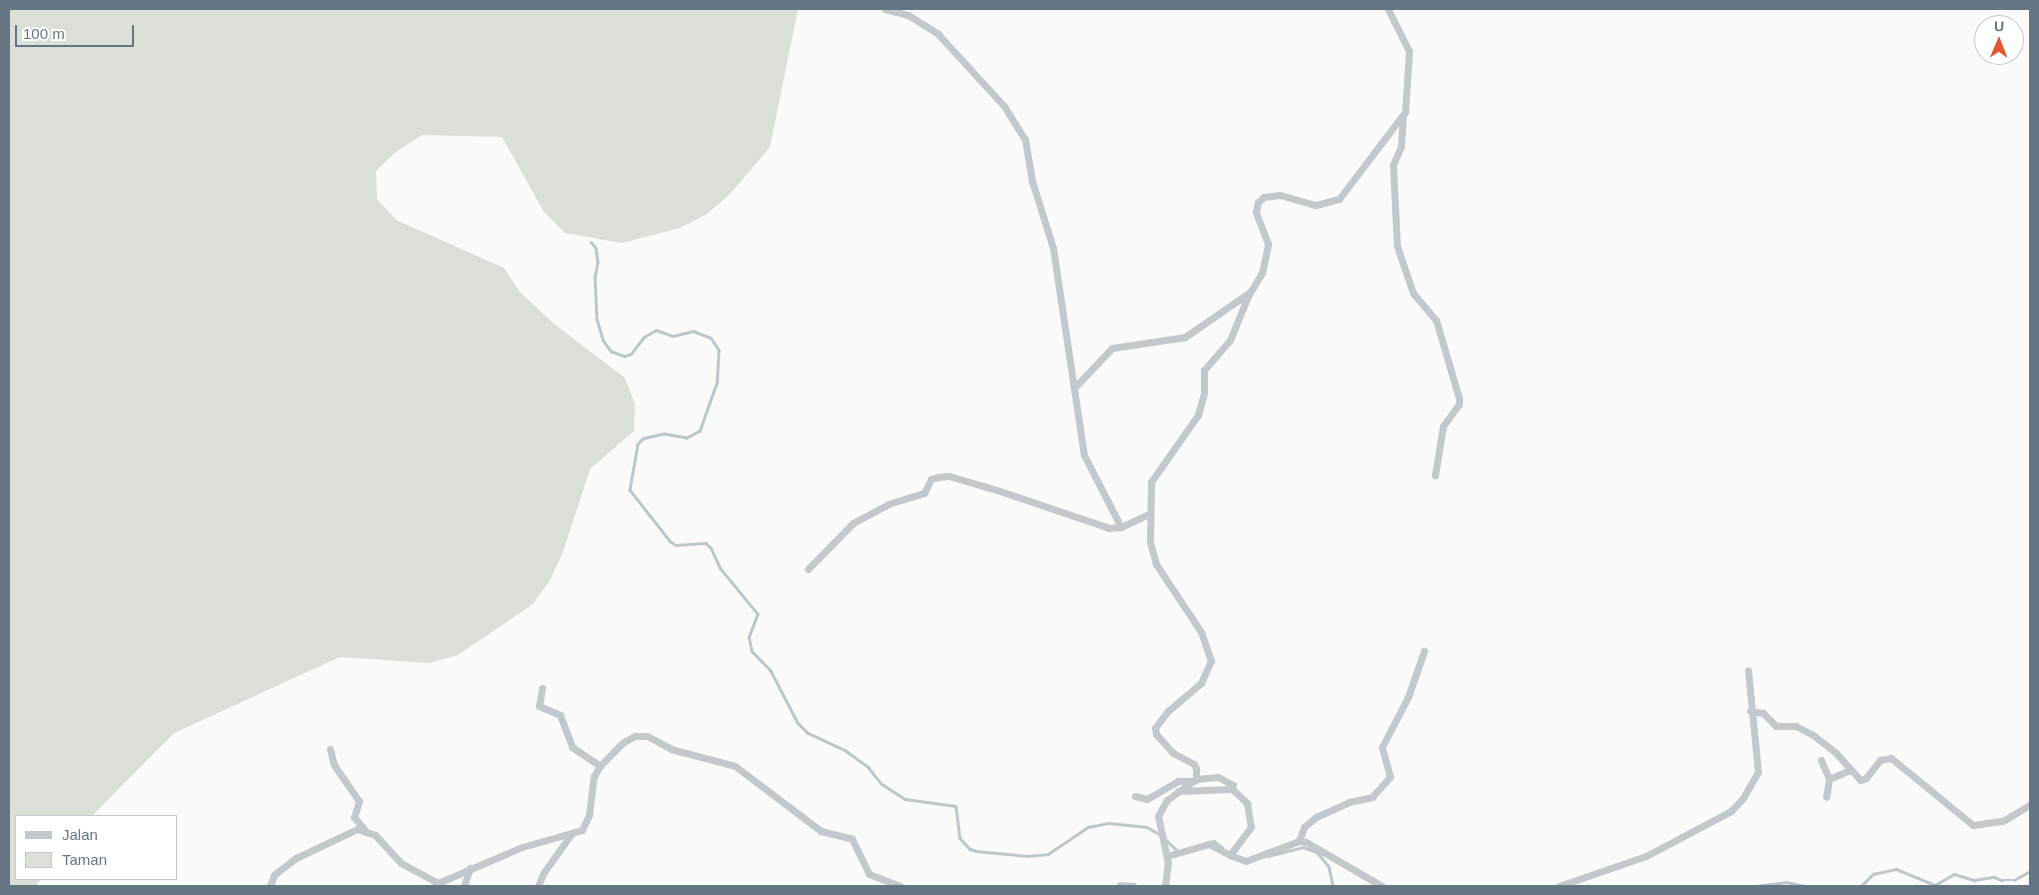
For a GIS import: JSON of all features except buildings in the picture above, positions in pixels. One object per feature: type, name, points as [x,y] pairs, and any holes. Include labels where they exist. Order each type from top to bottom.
[{"type":"street","points":[[885,9],[908,15],[938,34],[1004,106],[1026,139],[1032,181],[1053,248],[1087,468],[1121,527]]},
{"type":"street","points":[[1388,9],[1409,51],[1401,146],[1393,165],[1397,246],[1413,293],[1436,320],[1459,398],[1459,404],[1443,426],[1435,475]]},
{"type":"street","points":[[1195,780],[1195,766],[1173,753],[1156,734],[1155,728],[1168,711],[1201,683],[1211,661],[1202,632],[1156,564],[1150,542],[1151,482],[1198,415],[1204,392],[1204,370],[1230,340],[1251,292],[1262,273],[1268,250],[1268,240],[1256,212],[1258,202],[1264,197],[1280,195],[1310,204],[1333,202],[1349,189],[1403,116]]},
{"type":"street","points":[[1074,388],[1112,348],[1185,337],[1251,292]]},
{"type":"street","points":[[808,569],[853,523],[888,504],[924,493],[931,479],[938,477],[949,476],[997,490],[1077,520],[1109,528],[1121,527],[1149,514]]},
{"type":"street","points":[[1167,856],[1209,844],[1243,860],[1253,860],[1298,841],[1304,827],[1316,817],[1349,802],[1372,796],[1390,777],[1382,746],[1408,697],[1424,650]]},
{"type":"street","points":[[1559,886],[1646,856],[1736,806],[1758,772],[1750,711],[1748,670]]},
{"type":"street","points":[[542,688],[539,706],[560,715],[572,747],[600,766]]},
{"type":"street","points":[[1750,711],[1763,713],[1776,726],[1796,726],[1813,734],[1859,779],[1864,780],[1880,760],[1891,758],[1973,825],[2003,822],[2030,805]]},
{"type":"street","points":[[330,749],[334,765],[359,801],[354,817],[364,829],[376,835],[401,863],[438,883],[522,847],[582,830],[587,823],[594,776],[600,766],[622,743],[635,736],[647,736],[676,750],[735,766],[821,831],[852,839],[869,874],[901,886]]},
{"type":"street","points":[[1821,760],[1829,779],[1826,797]]},
{"type":"street","points":[[1829,779],[1850,770]]},
{"type":"street","points":[[1135,796],[1147,799],[1178,781],[1218,777],[1233,784],[1232,789]]},
{"type":"street","points":[[1165,886],[1167,856],[1158,816],[1167,800],[1195,780]]},
{"type":"street","points":[[1178,791],[1232,789],[1247,803],[1251,827],[1230,854]]},
{"type":"street","points":[[270,886],[274,875],[296,858],[336,837],[364,829]]},
{"type":"street","points":[[538,886],[544,872],[572,833]]},
{"type":"street","points":[[1298,841],[1382,886]]},
{"type":"street","points":[[464,886],[470,868]]},
{"type":"street","points":[[1120,885],[1133,886]]},
{"type":"green space","points":[[9,9],[798,9],[770,147],[730,194],[707,214],[680,228],[622,243],[565,233],[544,212],[502,137],[422,135],[396,152],[376,171],[377,199],[396,220],[504,268],[520,292],[553,323],[625,378],[635,404],[634,431],[590,469],[563,552],[550,580],[533,604],[458,655],[428,663],[340,657],[174,733],[93,815],[15,815],[15,880],[40,880],[35,886],[9,886]]},
{"type":"waterway","points":[[591,242],[596,248],[598,262],[595,277],[597,319],[603,340],[611,351],[624,356],[631,354],[644,337],[656,330],[673,336],[693,331],[711,338],[719,350],[717,383],[700,431],[687,438],[664,434],[643,439],[638,444],[630,490],[670,541],[676,545],[706,543],[711,548],[721,569],[758,614],[749,637],[752,651],[771,671],[798,723],[808,733],[845,750],[868,767],[882,784],[905,799],[956,806],[960,838],[970,849],[976,851],[1027,856],[1048,854],[1088,827],[1109,823],[1147,827],[1159,834]]},
{"type":"waterway","points":[[1165,839],[1178,851]]},
{"type":"waterway","points":[[1208,842],[1214,841],[1223,848]]},
{"type":"waterway","points":[[1268,856],[1303,847],[1317,852],[1329,867],[1333,886]]},
{"type":"waterway","points":[[1861,886],[1873,874],[1896,869],[1935,885],[1954,874],[1974,880],[1994,877],[2002,880],[2014,880],[2030,871]]},
{"type":"waterway","points":[[1755,886],[1786,882],[1805,886]]}]
